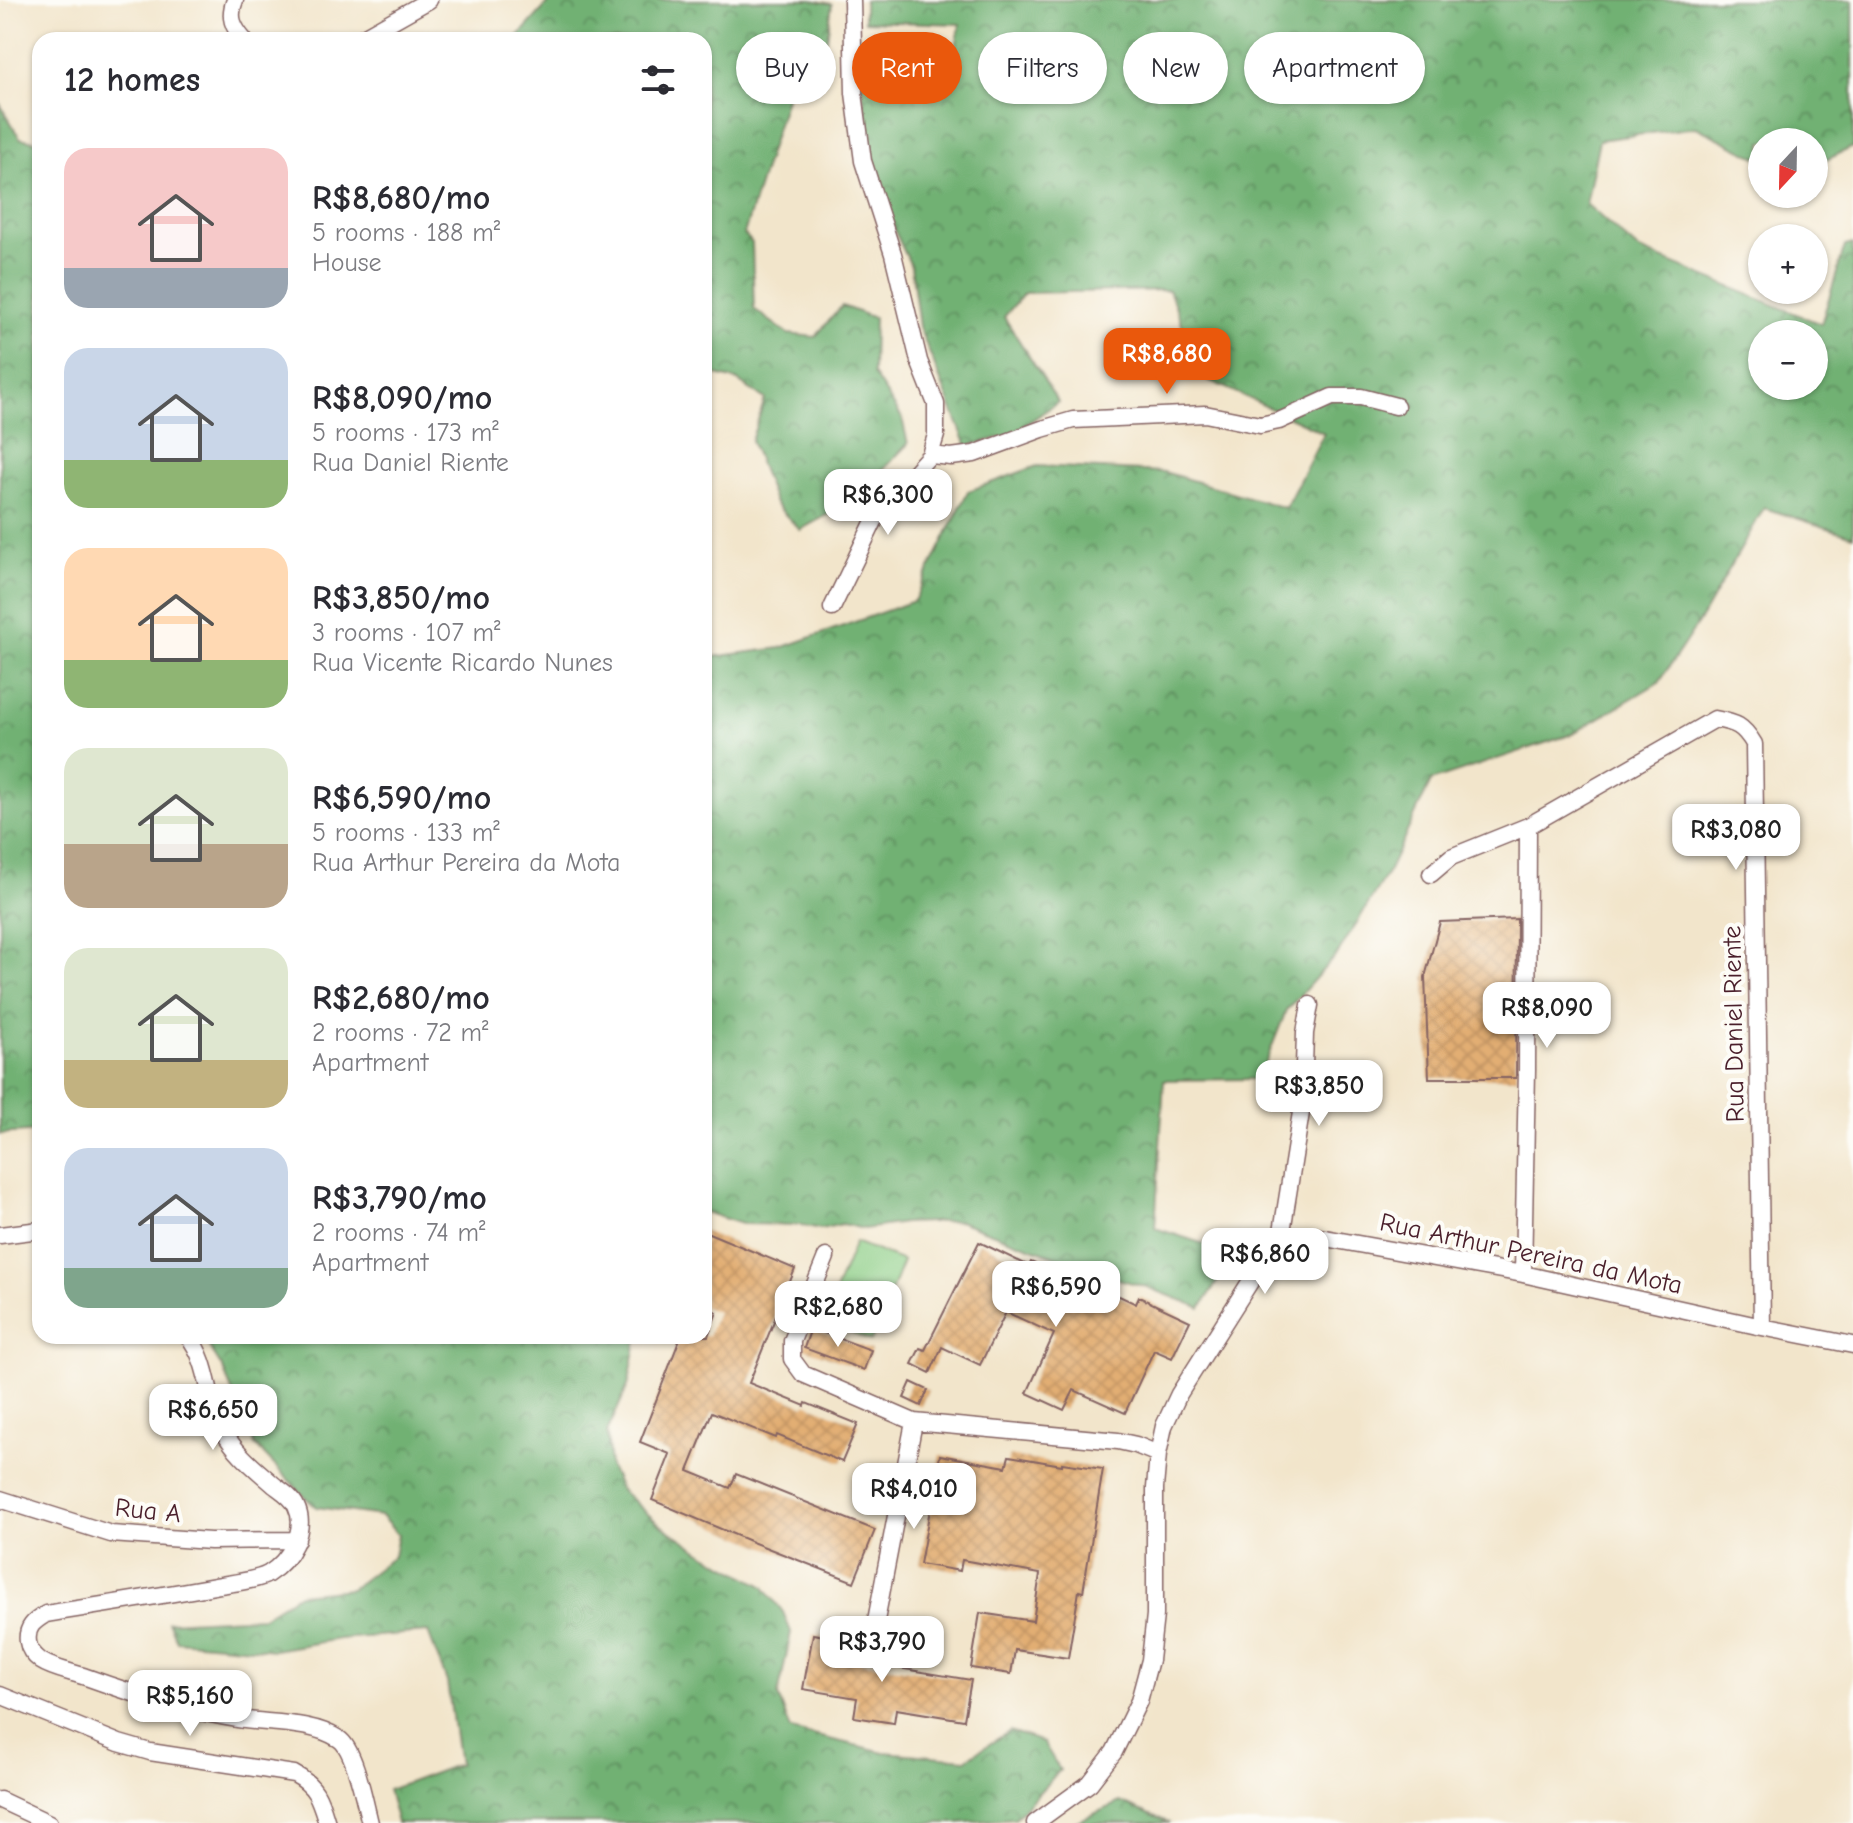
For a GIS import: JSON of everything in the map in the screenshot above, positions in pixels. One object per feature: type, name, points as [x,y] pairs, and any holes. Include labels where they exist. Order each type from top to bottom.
[{"type":"street","points":[[235,0],[231,17],[237,32]]},
{"type":"street","points":[[372,32],[429,0]]},
{"type":"street","points":[[832,608],[875,519],[930,455],[936,435],[936,404],[919,361],[893,254],[863,161],[854,93],[852,0]]},
{"type":"street","points":[[930,455],[951,457],[974,454],[1073,420],[1205,414],[1260,425],[1279,421],[1332,397],[1361,397],[1396,406]]},
{"type":"street","name":"Rua Daniel Riente","points":[[1431,874],[1451,857],[1528,826],[1715,719],[1734,723],[1746,730],[1754,744],[1762,1327]]},
{"type":"street","points":[[1523,1274],[1528,826]]},
{"type":"street","points":[[1035,1823],[1090,1783],[1114,1752],[1139,1701],[1150,1660],[1155,1615],[1155,1488],[1164,1426],[1179,1394],[1264,1260],[1280,1244],[1303,1100],[1305,1033],[1310,1005]]},
{"type":"street","points":[[0,1235],[32,1231]]},
{"type":"street","name":"Rua Arthur Pereira da Mota","points":[[1280,1244],[1297,1237],[1314,1236],[1523,1274],[1853,1345]]},
{"type":"street","points":[[826,1257],[792,1341],[792,1359],[803,1374],[914,1422],[1118,1441],[1158,1454]]},
{"type":"street","points":[[193,1344],[201,1356],[215,1414],[224,1434],[244,1459],[290,1498],[300,1521],[297,1540],[281,1564],[266,1576],[46,1614],[32,1623],[27,1634],[29,1650],[42,1662],[190,1710],[306,1727],[331,1734],[343,1741],[354,1762],[370,1823]]},
{"type":"street","points":[[874,1631],[914,1422]]},
{"type":"street","name":"Rua A","points":[[0,1499],[111,1534],[210,1541],[297,1540]]},
{"type":"street","points":[[0,1695],[119,1743],[150,1752],[294,1774],[304,1779],[316,1792],[327,1823]]},
{"type":"street","points":[[0,1800],[49,1823]]},
{"type":"green space","points":[[551,0],[812,0],[832,4],[828,32],[736,32],[736,104],[784,104],[744,234],[752,243],[754,309],[788,334],[815,337],[842,306],[874,318],[873,374],[902,418],[908,444],[851,502],[800,530],[775,504],[751,441],[765,399],[736,380],[712,374],[712,32],[522,32]]},
{"type":"green space","points":[[864,0],[1853,0],[1853,147],[1828,159],[1828,128],[1748,128],[1748,153],[1696,127],[1599,140],[1586,204],[1637,249],[1748,294],[1748,304],[1772,304],[1811,320],[1748,320],[1748,400],[1828,400],[1828,320],[1822,320],[1845,246],[1853,244],[1853,536],[1764,508],[1702,617],[1659,682],[1572,734],[1431,781],[1389,870],[1339,952],[1286,1011],[1259,1079],[1164,1080],[1155,1228],[1235,1254],[1201,1308],[959,1221],[904,1223],[864,1229],[842,1224],[821,1229],[801,1225],[742,1224],[712,1215],[712,657],[781,648],[914,601],[968,491],[1037,466],[1164,472],[1285,508],[1324,433],[1202,377],[1169,290],[1024,293],[1004,317],[1058,402],[1011,435],[967,446],[919,327],[911,266],[879,197],[864,104],[962,104],[962,32],[959,32],[960,24],[864,21]]},
{"type":"green space","points":[[0,104],[20,138],[32,140],[32,1132],[0,1134]]},
{"type":"green space","points":[[855,1242],[903,1261],[871,1341],[823,1322]]},
{"type":"green space","points":[[208,1344],[636,1344],[628,1386],[607,1432],[610,1467],[620,1489],[659,1524],[763,1586],[783,1612],[791,1632],[778,1696],[791,1730],[884,1752],[966,1759],[1010,1731],[1043,1742],[1060,1770],[1015,1818],[957,1823],[397,1823],[388,1790],[459,1764],[447,1682],[428,1632],[339,1639],[274,1650],[177,1641],[168,1622],[262,1617],[299,1594],[351,1589],[394,1556],[398,1535],[381,1516],[316,1507],[303,1495],[255,1445],[223,1369]]},
{"type":"green space","points":[[1120,1802],[1170,1823],[1074,1823]]},
{"type":"building","points":[[1517,919],[1516,1078],[1429,1078],[1425,977],[1440,922]]},
{"type":"building","points":[[712,1234],[795,1269],[749,1383],[858,1424],[842,1462],[712,1412],[688,1471],[730,1488],[736,1474],[875,1530],[854,1582],[652,1500],[670,1454],[640,1442],[678,1344],[712,1344],[712,1325],[717,1312],[712,1310]]},
{"type":"building","points":[[979,1242],[1029,1266],[1031,1262],[1081,1285],[1083,1279],[1136,1304],[1139,1297],[1190,1321],[1172,1358],[1154,1350],[1125,1413],[1074,1390],[1064,1410],[1027,1393],[1054,1334],[1006,1312],[980,1365],[942,1347],[930,1373],[912,1364],[920,1348],[925,1350]]},
{"type":"building","points":[[811,1328],[871,1350],[864,1370],[804,1348]]},
{"type":"building","points":[[911,1382],[928,1390],[921,1406],[904,1398]]},
{"type":"building","points":[[940,1455],[1006,1467],[1009,1456],[1103,1469],[1083,1592],[1079,1591],[1068,1658],[1015,1650],[1011,1674],[971,1668],[980,1613],[1033,1621],[1040,1574],[962,1560],[960,1571],[920,1564]]},
{"type":"building","points":[[813,1634],[854,1641],[850,1660],[971,1680],[964,1720],[896,1709],[894,1723],[854,1717],[857,1698],[803,1689]]}]
